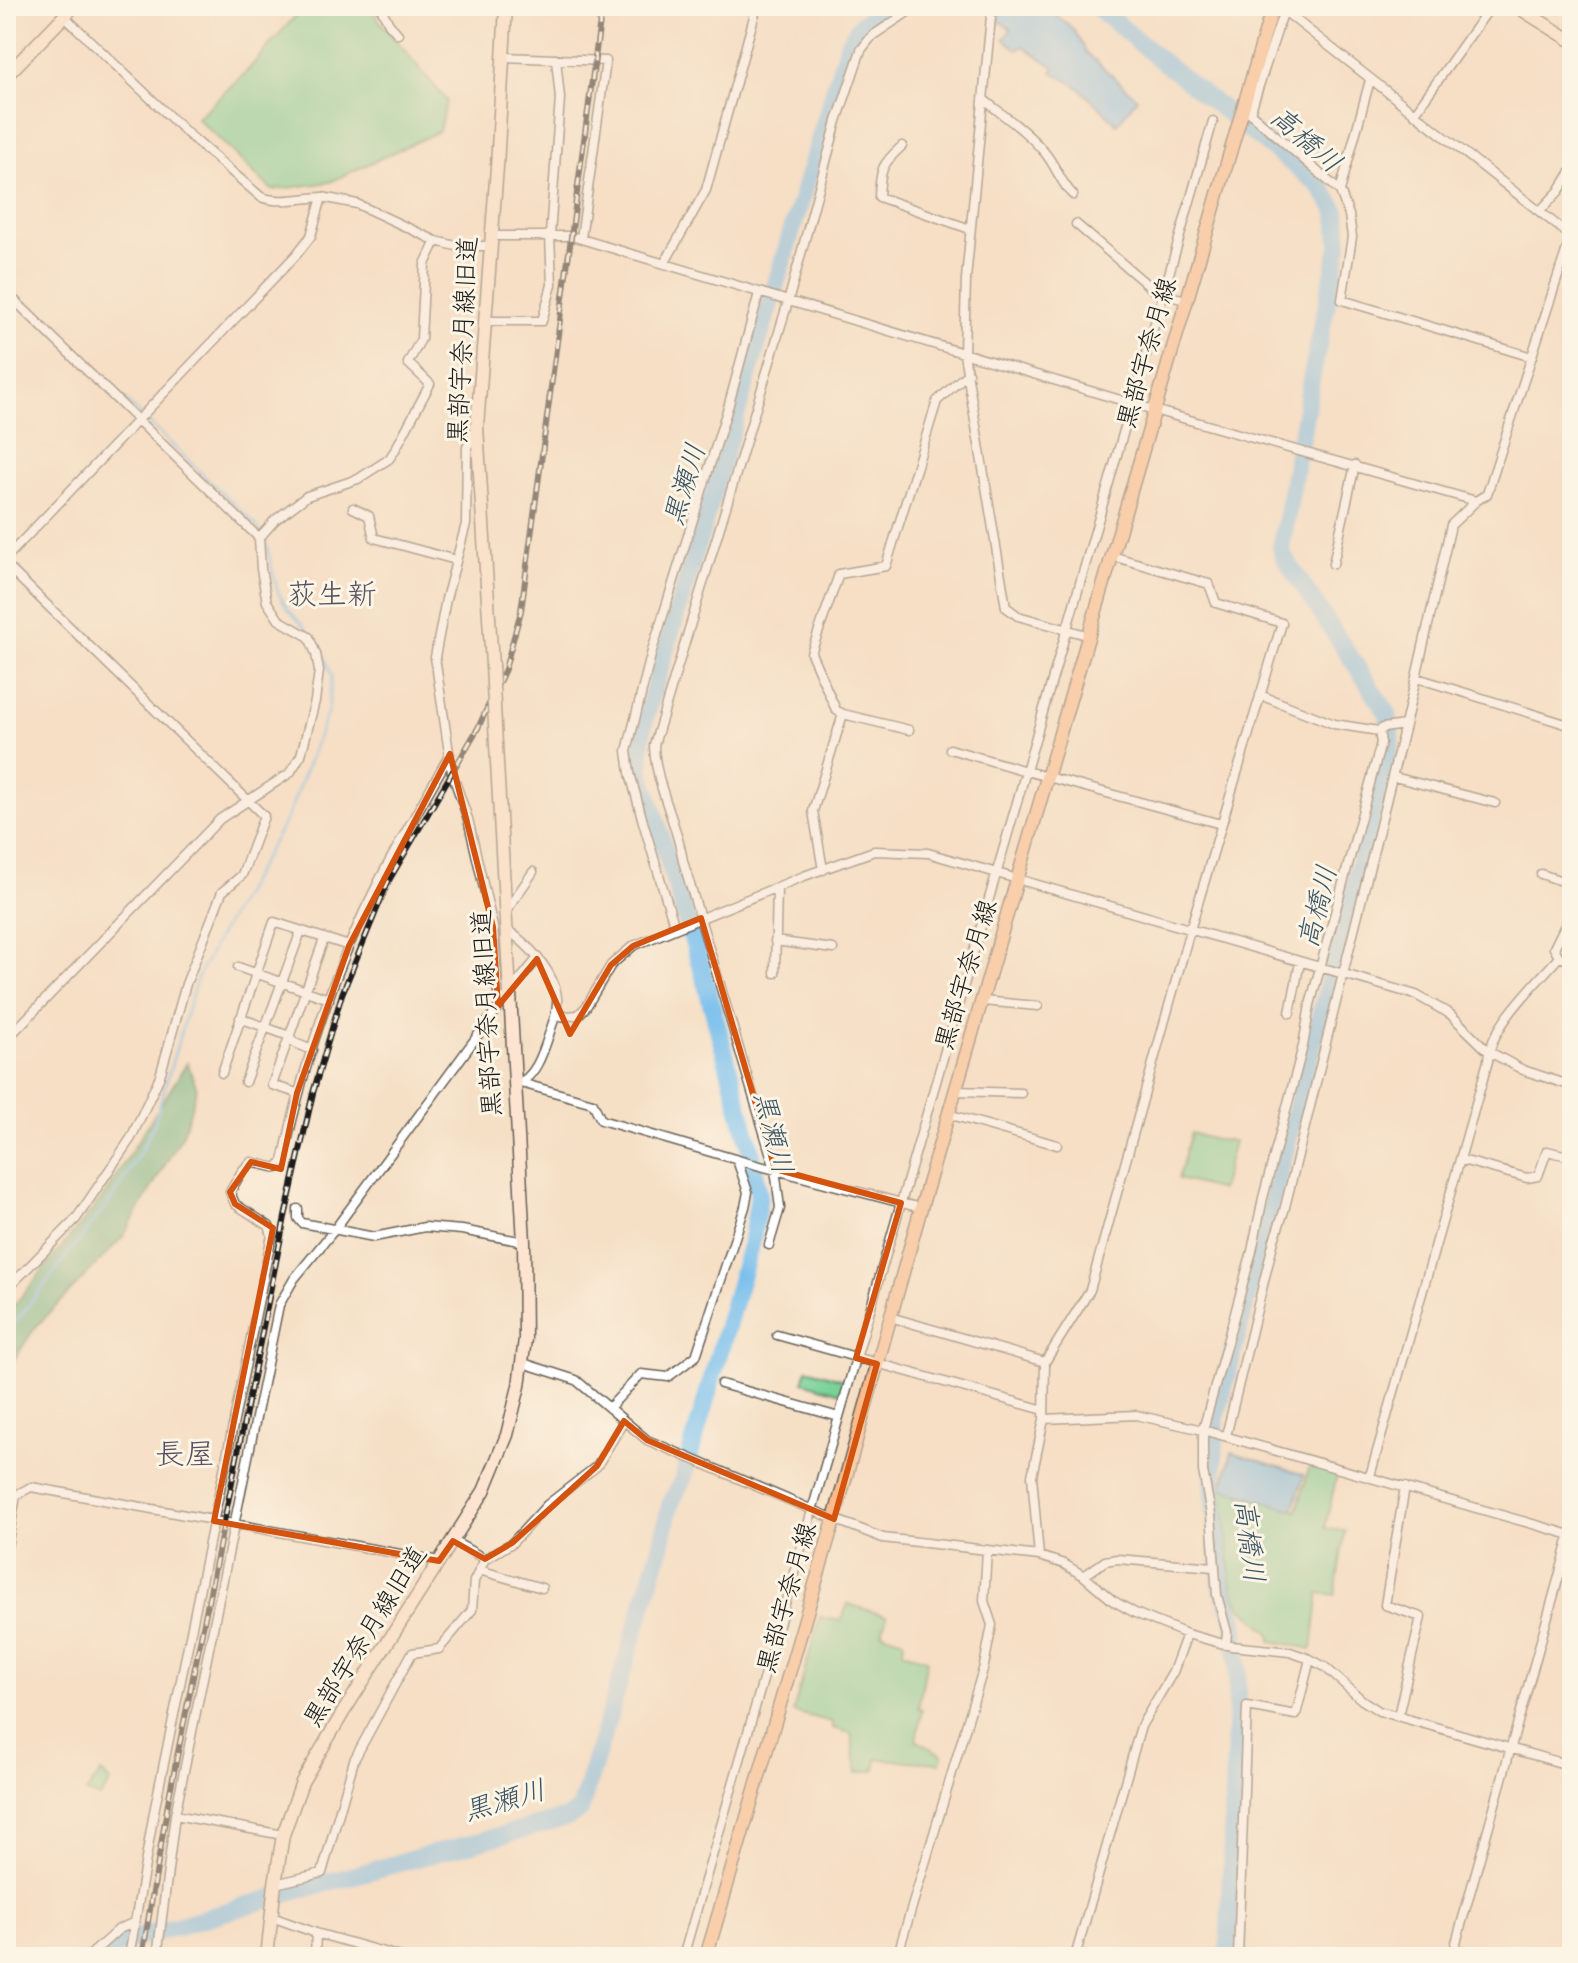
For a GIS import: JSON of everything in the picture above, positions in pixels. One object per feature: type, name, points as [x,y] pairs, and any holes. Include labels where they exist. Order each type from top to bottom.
[{"type":"main road","name":"黒部宇奈月線","points":[[706,1957],[1186,300],[1278,7]]},
{"type":"street","points":[[6,76],[74,6]]},
{"type":"street","points":[[380,6],[398,34]]},
{"type":"street","name":"黒部宇奈月線旧道","points":[[267,1957],[283,1835],[297,1795],[321,1748],[484,1491],[507,1435],[523,1363],[526,1302],[518,1084],[509,993],[477,427],[506,6]]},
{"type":"street","points":[[664,264],[706,190],[757,6]]},
{"type":"street","points":[[769,1245],[780,1208],[771,1168],[698,919],[655,761],[654,745],[837,121],[861,50],[872,36],[917,6]]},
{"type":"street","points":[[992,6],[970,229],[964,354],[1006,607],[1018,616],[1090,636]]},
{"type":"street","points":[[1414,114],[1491,6]]},
{"type":"street","points":[[1516,6],[1572,41]]},
{"type":"street","points":[[1226,1436],[1394,777],[1451,525],[1487,494],[1532,357],[1571,237],[1278,7],[1250,113],[1340,191],[1349,215],[1352,237],[1342,300],[1532,357]]},
{"type":"street","points":[[64,16],[198,142],[261,197],[274,202],[289,198],[322,197],[357,204],[436,241],[456,246],[550,235],[581,238],[786,302],[1476,501]]},
{"type":"street","points":[[503,57],[606,61],[581,238]]},
{"type":"street","points":[[484,321],[542,321],[552,285],[550,235],[560,98],[556,59]]},
{"type":"street","points":[[1340,191],[1370,80]]},
{"type":"street","points":[[983,99],[1036,142],[1049,157],[1061,183],[1073,195]]},
{"type":"street","points":[[683,1957],[1213,121]]},
{"type":"street","points":[[902,146],[885,161],[880,175],[879,197],[970,229]]},
{"type":"street","points":[[1540,211],[1559,191],[1572,170]]},
{"type":"street","points":[[6,558],[296,255],[311,236],[322,197]]},
{"type":"street","points":[[1076,224],[1157,293],[1186,300]]},
{"type":"street","points":[[259,538],[275,520],[307,496],[358,479],[389,459],[395,450],[430,384],[408,363],[421,339],[425,264],[436,241]]},
{"type":"street","points":[[6,292],[259,538],[267,602],[279,620],[309,637],[319,671],[301,755],[290,773],[220,819],[6,1040]]},
{"type":"street","points":[[677,928],[636,798],[627,751],[644,679],[729,404],[757,293]]},
{"type":"street","points":[[909,730],[836,710],[811,653],[839,574],[886,566],[937,401],[968,373]]},
{"type":"street","points":[[477,427],[467,447],[466,524],[435,657],[452,773],[468,819],[493,927],[499,1007]]},
{"type":"street","points":[[1333,564],[1355,465]]},
{"type":"street","points":[[353,508],[369,516],[374,538],[456,560]]},
{"type":"street","points":[[1039,1556],[1032,1476],[1044,1414],[1045,1362],[1090,1290],[1190,930],[1282,623],[1216,603],[1209,584],[1112,556]]},
{"type":"street","points":[[6,565],[264,816],[242,875],[222,892],[186,984],[160,1076],[131,1138],[76,1219],[6,1290]]},
{"type":"street","points":[[1417,678],[1572,726]]},
{"type":"street","points":[[1260,695],[1334,724],[1379,731],[1405,725]]},
{"type":"street","points":[[823,870],[813,811],[843,714]]},
{"type":"street","points":[[1226,1645],[1227,1632],[1217,1595],[1211,1514],[1203,1471],[1203,1430],[1252,1251],[1321,968],[1381,743],[1379,731]]},
{"type":"street","points":[[950,749],[1221,824]]},
{"type":"street","points":[[130,1954],[154,1812],[272,1235],[269,1226],[235,1204],[230,1192],[251,1162],[277,1168],[283,1161],[297,1093],[349,946],[380,878],[450,754]]},
{"type":"street","points":[[1394,777],[1495,803]]},
{"type":"street","points":[[555,1017],[578,1015],[611,965],[633,946],[874,851],[902,850],[928,853],[1416,995],[1450,1014],[1488,1051],[1523,1070],[1572,1086]]},
{"type":"street","points":[[505,914],[533,872]]},
{"type":"street","points":[[1541,874],[1572,887]]},
{"type":"street","points":[[775,973],[777,888]]},
{"type":"street","points":[[1572,911],[1554,948],[1559,957],[1572,961]]},
{"type":"street","points":[[222,1073],[274,922],[349,946]]},
{"type":"street","points":[[506,928],[523,940],[552,980],[558,998],[555,1017],[534,1070],[518,1084]]},
{"type":"street","points":[[245,1082],[301,931]]},
{"type":"street","points":[[297,1093],[272,1085],[324,939]]},
{"type":"street","points":[[775,941],[833,949]]},
{"type":"street","points":[[1370,1476],[1462,1160],[1488,1051],[1497,1030],[1559,957]]},
{"type":"street","points":[[157,1952],[175,1815],[279,1305],[294,1279],[335,1229],[537,959]]},
{"type":"street","points":[[1290,1013],[1300,962]]},
{"type":"street","points":[[238,967],[329,999]]},
{"type":"street","points":[[982,1001],[1038,1006]]},
{"type":"street","points":[[240,1018],[289,1036],[295,1043],[312,1050]]},
{"type":"street","points":[[518,1084],[593,1103],[601,1120],[741,1161],[921,1208]]},
{"type":"street","points":[[955,1091],[1021,1093]]},
{"type":"street","points":[[948,1114],[1057,1145]]},
{"type":"street","points":[[1462,1160],[1527,1178],[1538,1176],[1547,1151],[1572,1157]]},
{"type":"street","points":[[609,1408],[641,1374],[668,1377],[696,1356],[748,1192],[741,1161]]},
{"type":"street","points":[[298,1209],[302,1223],[374,1237],[425,1227],[462,1230],[524,1242]]},
{"type":"street","points":[[890,1317],[1045,1362]]},
{"type":"street","points":[[777,1335],[1044,1414],[1136,1415],[1203,1430],[1571,1533],[1452,1957]]},
{"type":"street","points":[[523,1363],[576,1380],[647,1440],[883,1538],[1039,1556],[1064,1564],[1112,1600],[1187,1634],[1226,1645],[1299,1654],[1310,1659],[1325,1667],[1379,1711],[1572,1766]]},
{"type":"street","points":[[721,1384],[839,1417]]},
{"type":"street","points":[[275,1884],[322,1873],[354,1760],[412,1653],[439,1649],[472,1610],[474,1581],[485,1559],[512,1543],[547,1505],[597,1466],[624,1421]]},
{"type":"street","points":[[6,1553],[16,1495],[31,1487],[439,1561]]},
{"type":"street","points":[[1398,1716],[1421,1617],[1385,1605],[1405,1487]]},
{"type":"street","points":[[453,1541],[485,1559]]},
{"type":"street","points":[[897,1957],[984,1666],[992,1625],[984,1601],[987,1550]]},
{"type":"street","points":[[1084,1576],[1105,1561],[1117,1559],[1214,1567]]},
{"type":"street","points":[[479,1570],[542,1588]]},
{"type":"street","points":[[1562,1570],[1572,1573]]},
{"type":"street","points":[[1075,1957],[1141,1726],[1173,1672],[1187,1634]]},
{"type":"street","points":[[1238,1957],[1247,1706],[1296,1715],[1310,1659]]},
{"type":"street","points":[[175,1815],[283,1835]]},
{"type":"street","points":[[272,1917],[401,1957]]},
{"type":"street","points":[[88,1957],[119,1929],[135,1925]]},
{"type":"street","points":[[315,1957],[316,1933]]},
{"type":"highlighted area","points":[[450,754],[493,927],[498,1006],[537,959],[570,1034],[611,965],[633,946],[701,918],[775,1169],[901,1203],[856,1358],[877,1364],[834,1519],[647,1440],[624,1421],[597,1466],[512,1543],[485,1559],[453,1541],[439,1561],[214,1521],[273,1228],[235,1204],[230,1192],[251,1162],[281,1169],[297,1093],[349,946]]},
{"type":"green space","points":[[304,6],[373,6],[378,19],[447,101],[439,131],[330,182],[272,190],[197,118],[248,70]]},
{"type":"green space","points":[[187,1063],[197,1088],[183,1134],[123,1237],[35,1328],[6,1372],[6,1315],[102,1198]]},
{"type":"green space","points":[[1191,1133],[1215,1140],[1234,1141],[1221,1190],[1178,1179]]},
{"type":"green space","points":[[807,1369],[844,1380],[841,1393],[803,1382]]},
{"type":"green space","points":[[1310,1465],[1337,1475],[1325,1528],[1345,1531],[1335,1595],[1319,1593],[1312,1649],[1271,1641],[1270,1633],[1240,1606],[1232,1589],[1222,1488],[1297,1511]]},
{"type":"green space","points":[[848,1604],[887,1616],[882,1633],[904,1640],[903,1652],[927,1659],[916,1740],[943,1755],[940,1763],[877,1759],[875,1770],[857,1773],[851,1733],[832,1728],[832,1722],[793,1712],[820,1617],[841,1621]]},
{"type":"green space","points":[[101,1772],[111,1782],[100,1798],[86,1793]]},
{"type":"water","points":[[1001,6],[1046,6],[1073,29],[1087,53],[1137,98],[1117,124],[1078,87],[1052,72],[1055,68],[1023,46],[1018,50],[1004,39],[1011,29],[999,21]]},
{"type":"water","points":[[1232,1452],[1304,1475],[1293,1510],[1222,1488]]},
{"type":"waterway","name":"黒瀬川","points":[[105,1957],[123,1942],[310,1887],[569,1817],[580,1810],[661,1547],[670,1505],[683,1479],[752,1239],[759,1196],[751,1150],[704,977],[640,769],[643,726],[848,44],[862,23],[889,6]]},
{"type":"waterway","name":"高橋川","points":[[1096,6],[1320,186],[1337,212],[1339,246],[1281,548],[1388,714],[1391,742],[1216,1418],[1213,1485],[1221,1584],[1235,1623],[1238,1665],[1228,1957]]},
{"type":"waterway","points":[[6,286],[256,525],[265,538],[277,590],[287,608],[318,642],[332,676],[328,711],[287,818],[196,981],[154,1124],[143,1147],[116,1193],[6,1334]]},
{"type":"railway","points":[[142,1957],[169,1797],[285,1217],[313,1093],[342,994],[388,882],[478,728],[505,669],[521,611],[602,6]]},
{"type":"district","name":"荻生新","points":[[332,595]]},
{"type":"district","name":"長屋","points":[[185,1455]]}]
